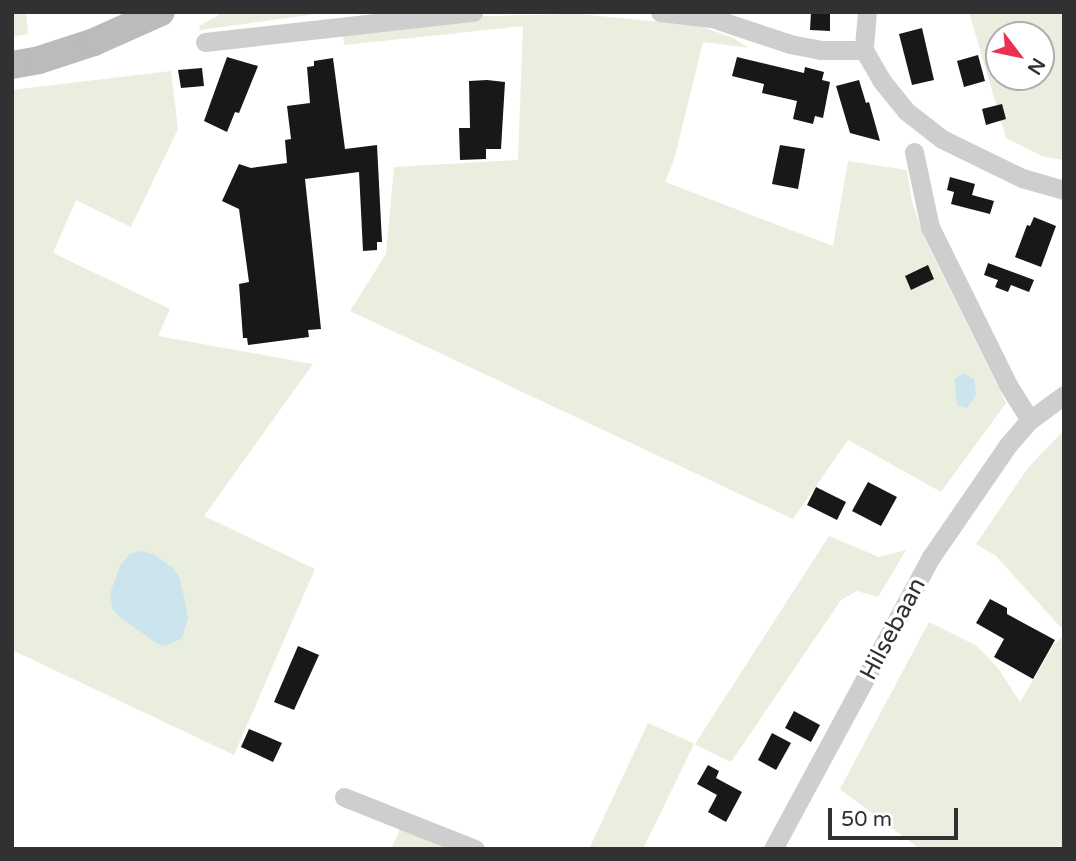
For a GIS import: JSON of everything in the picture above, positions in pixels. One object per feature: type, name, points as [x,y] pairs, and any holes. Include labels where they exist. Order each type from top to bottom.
[{"type":"main road","points":[[12,65],[39,61],[94,42],[161,12]]},
{"type":"street","points":[[205,42],[473,12]]},
{"type":"street","points":[[660,12],[712,18],[790,44],[820,50],[864,50]]},
{"type":"street","points":[[867,12],[864,50],[881,80],[906,111],[942,139],[1022,178],[1064,190]]},
{"type":"street","points":[[914,152],[930,227],[1008,385],[1030,420]]},
{"type":"street","name":"Hilsebaan","points":[[774,849],[931,557],[1008,444],[1030,420],[1064,395]]},
{"type":"street","points":[[344,797],[475,849]]},
{"type":"shaded area","points":[[12,12],[26,12],[28,34],[12,37]]},
{"type":"shaded area","points":[[224,12],[331,12],[200,30],[199,26]]},
{"type":"shaded area","points":[[969,12],[1064,12],[1064,160],[1044,157],[1006,138],[992,91],[1055,91],[1055,21],[985,21],[985,66]]},
{"type":"shaded area","points":[[580,14],[700,26],[733,38],[749,48],[703,42],[674,160],[665,182],[833,246],[848,161],[907,170],[912,202],[924,237],[1006,403],[941,492],[848,440],[793,519],[350,311],[386,254],[394,167],[518,160],[523,26],[344,45],[343,33],[484,16]]},
{"type":"shaded area","points":[[171,71],[178,129],[131,227],[76,200],[53,253],[170,309],[158,336],[313,364],[204,516],[315,569],[234,755],[12,650],[12,90]],"holes":[[[153,554],[171,566],[112,608],[110,593],[120,565]]]},
{"type":"shaded area","points":[[1064,430],[1064,631],[996,556],[976,544],[1028,468]]},
{"type":"shaded area","points":[[829,536],[879,557],[906,550],[878,597],[857,591],[841,600],[731,762],[694,744],[643,849],[589,849],[648,723],[695,744]]},
{"type":"shaded area","points":[[929,622],[977,646],[998,668],[1020,702],[1055,643],[1064,636],[1064,849],[920,849],[840,789]]},
{"type":"shaded area","points":[[401,827],[456,849],[391,849]]},
{"type":"water","points":[[963,373],[974,379],[976,395],[967,408],[957,405],[955,379]]},
{"type":"water","points":[[141,551],[153,554],[171,566],[179,576],[188,618],[182,638],[165,646],[119,617],[112,608],[110,593],[120,565],[130,554]]},
{"type":"building","points":[[811,12],[830,12],[830,31],[810,30]]},
{"type":"building","points":[[922,28],[934,80],[912,85],[899,34]]},
{"type":"building","points":[[978,55],[985,81],[964,87],[957,61]]},
{"type":"building","points":[[227,57],[258,66],[239,113],[235,112],[227,132],[204,121]]},
{"type":"building","points":[[737,57],[804,73],[805,67],[824,72],[822,80],[830,82],[823,118],[815,116],[813,124],[793,119],[797,101],[762,93],[764,84],[732,76]]},
{"type":"building","points":[[333,58],[345,149],[377,145],[382,242],[377,242],[377,250],[363,251],[359,172],[305,179],[321,329],[308,330],[309,337],[248,345],[247,338],[243,338],[239,284],[249,282],[239,209],[222,201],[239,164],[251,168],[287,163],[285,140],[291,139],[287,106],[310,103],[307,67],[314,66],[314,61]]},
{"type":"building","points":[[202,68],[204,86],[181,88],[178,70]]},
{"type":"building","points":[[859,80],[866,103],[869,102],[880,141],[850,133],[836,86]]},
{"type":"building","points":[[469,81],[505,82],[501,149],[486,149],[486,159],[460,160],[459,128],[470,128]]},
{"type":"building","points":[[1002,104],[1006,119],[986,125],[982,109]]},
{"type":"building","points":[[780,145],[805,149],[798,189],[772,184]]},
{"type":"building","points":[[950,177],[975,184],[972,195],[994,201],[990,214],[951,204],[954,192],[947,190]]},
{"type":"building","points":[[1034,217],[1056,226],[1041,267],[1015,257],[1027,225],[1030,226]]},
{"type":"building","points":[[988,263],[1034,280],[1029,292],[1011,285],[1008,292],[995,287],[998,280],[984,275]]},
{"type":"building","points":[[928,265],[934,279],[911,290],[905,276]]},
{"type":"building","points":[[868,482],[897,497],[881,526],[852,511]]},
{"type":"building","points":[[816,487],[846,502],[837,520],[807,505]]},
{"type":"building","points":[[990,599],[1007,608],[1007,614],[1055,640],[1033,679],[994,657],[1004,639],[976,623]]},
{"type":"building","points":[[298,646],[319,655],[294,710],[274,702]]},
{"type":"building","points":[[794,711],[820,725],[811,742],[785,728]]},
{"type":"building","points":[[249,729],[282,743],[273,762],[241,747]]},
{"type":"building","points":[[772,733],[791,743],[776,770],[758,760]]},
{"type":"building","points":[[708,765],[719,771],[716,778],[742,792],[726,822],[708,812],[717,795],[697,784]]}]
